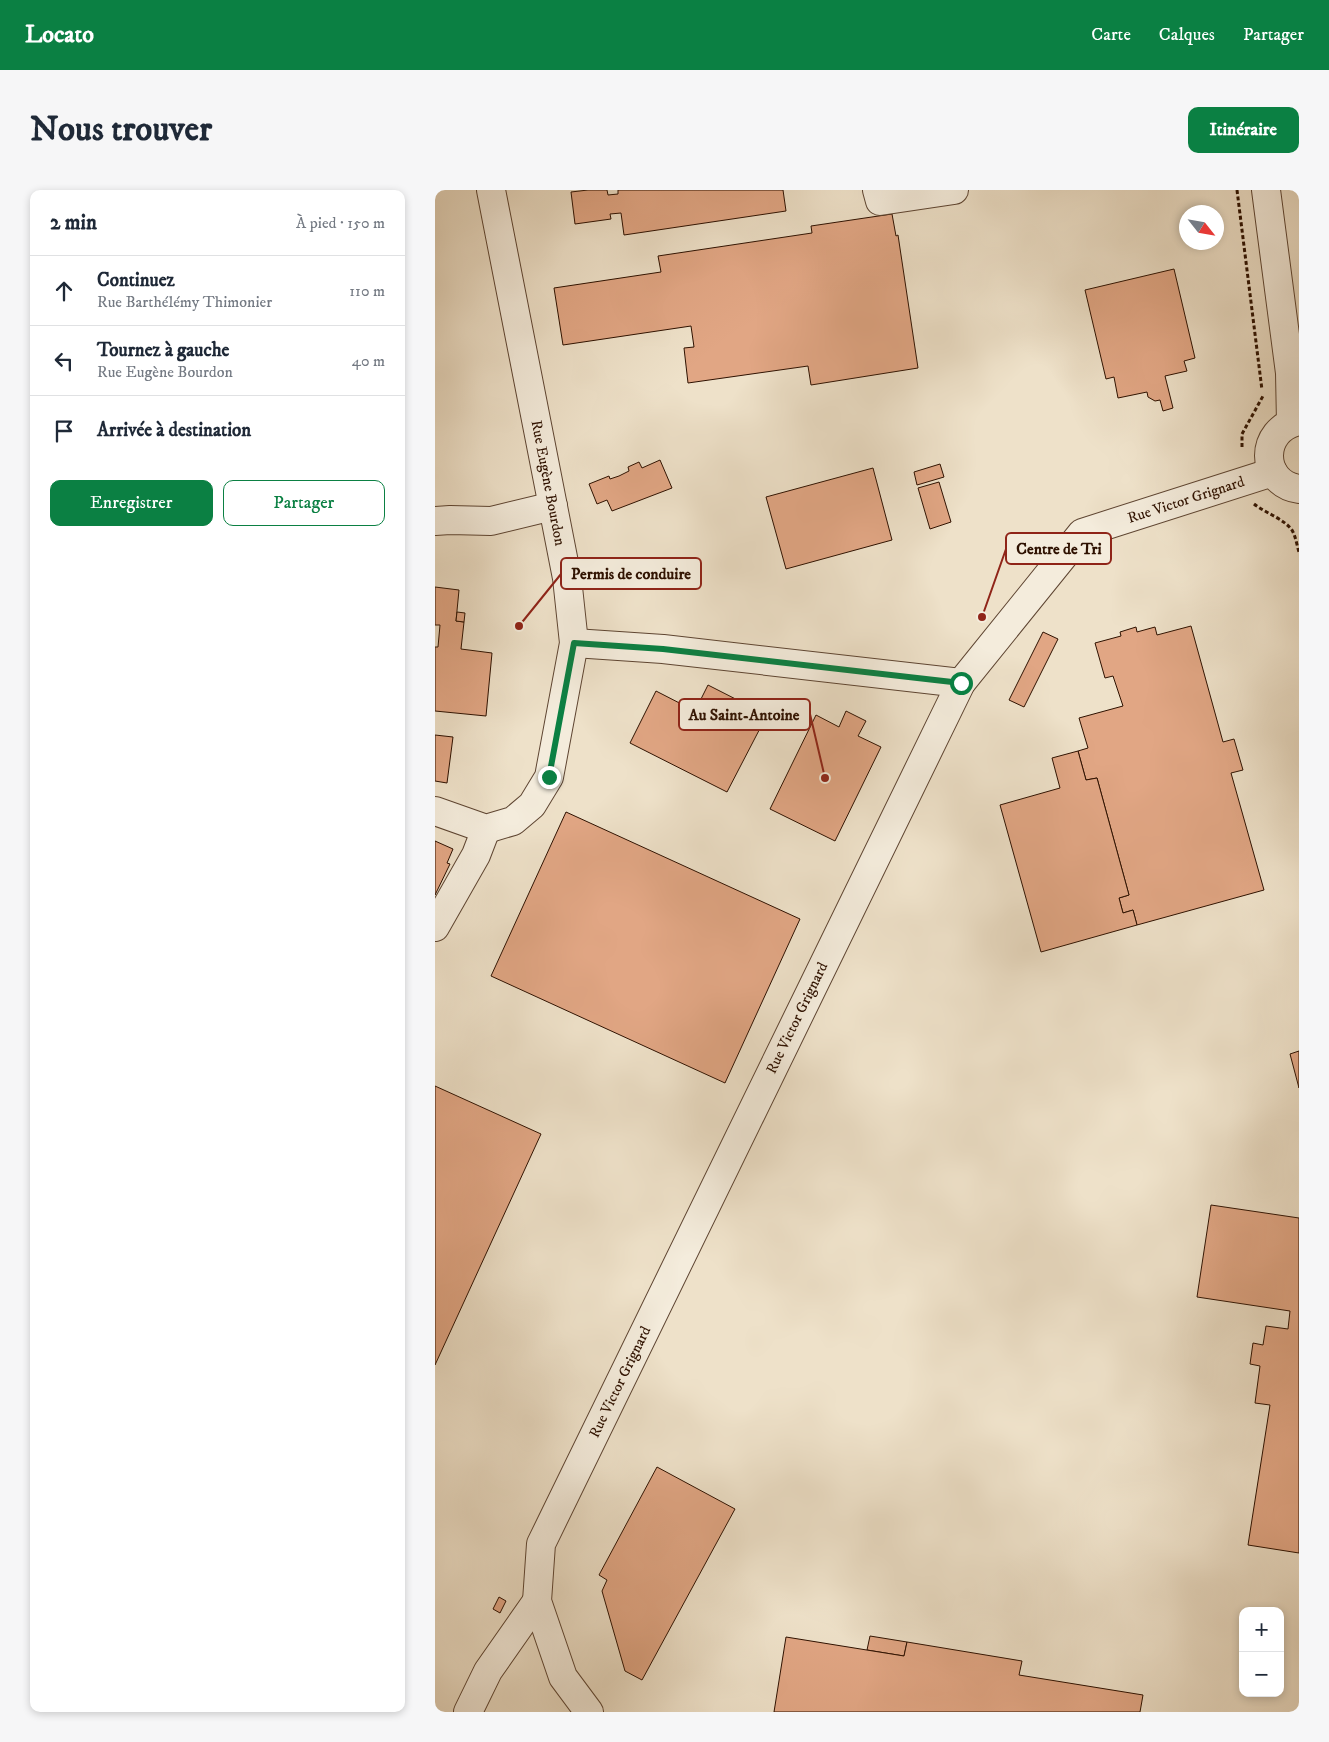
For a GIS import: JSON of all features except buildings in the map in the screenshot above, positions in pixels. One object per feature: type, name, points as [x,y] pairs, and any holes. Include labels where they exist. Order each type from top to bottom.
[{"type":"street","name":"Rue Eugène Bourdon","points":[[486,829],[513,821],[532,805],[549,777],[574,643],[567,578],[491,190]]},
{"type":"street","points":[[877,190],[880,201],[954,190]]},
{"type":"street","points":[[1266,190],[1295,422],[1281,429],[1273,438],[1269,449],[1269,461],[1273,472],[1279,480],[1287,486],[1299,489]]},
{"type":"street","name":"Rue Victor Grignard","points":[[589,1712],[563,1677],[537,1601],[541,1544],[961,683],[1082,533],[1273,472]]},
{"type":"street","points":[[435,521],[491,521],[553,506]]},
{"type":"street","points":[[574,643],[663,649],[961,683]]},
{"type":"street","points":[[435,811],[486,829],[476,855],[435,927]]},
{"type":"street","points":[[467,1712],[488,1671],[537,1601]]},
{"type":"path","points":[[1237,190],[1263,398],[1242,434],[1247,480],[1252,503],[1261,510],[1276,517],[1293,530],[1299,552]]},
{"type":"place","name":"Centre de Tri","points":[[982,617]]},
{"type":"place","name":"Permis de conduire","points":[[519,626]]},
{"type":"place","name":"Au Saint-Antoine","points":[[825,778]]},
{"type":"route","points":[[549,777],[574,643],[663,649],[961,683]]}]
